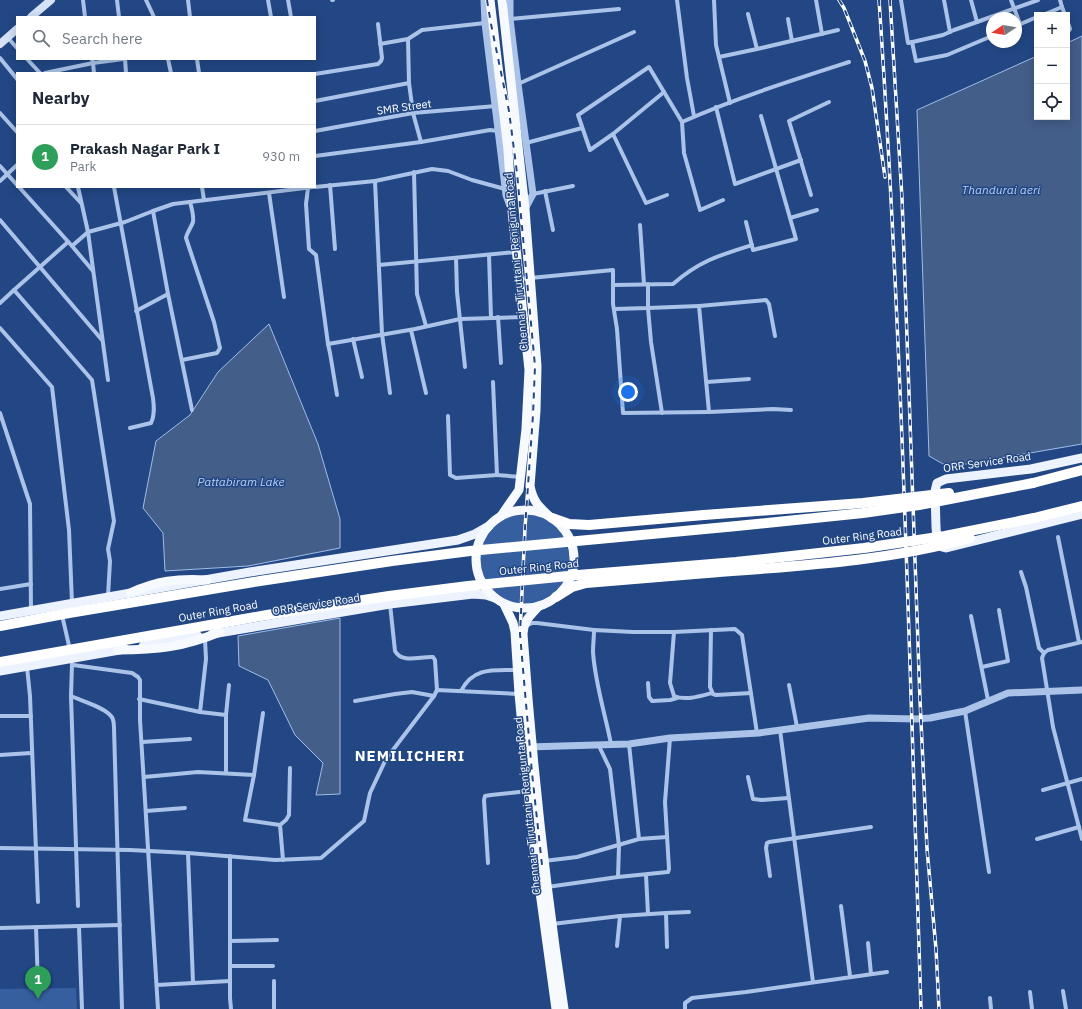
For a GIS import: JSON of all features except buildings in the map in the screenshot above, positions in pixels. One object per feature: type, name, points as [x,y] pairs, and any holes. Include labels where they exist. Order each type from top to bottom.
[{"type":"highway","name":"Chennai - Tiruttani - Renigunta Road","points":[[490,0],[489,23],[508,150],[512,211],[528,370],[526,429],[519,490],[501,516],[489,526],[480,538],[476,553],[476,561],[482,583],[486,590],[495,598],[504,604],[522,608],[539,606]]},
{"type":"highway","name":"Chennai - Tiruttani - Renigunta Road","points":[[502,0],[508,21],[537,366],[536,411],[530,486],[532,495],[537,505],[562,527],[567,534],[571,542],[574,559],[573,567],[567,583],[556,597],[539,606],[527,618],[523,629],[529,791],[533,841],[556,1009]]},
{"type":"highway","name":"Outer Ring Road","points":[[0,626],[260,581],[470,551],[737,526],[919,506],[1026,484],[1082,470]]},
{"type":"highway","points":[[551,517],[569,524],[589,525],[855,504],[1026,484]]},
{"type":"highway","name":"Outer Ring Road","points":[[0,662],[267,615],[389,596],[468,586],[736,562],[864,548],[945,536],[1016,522],[1082,506]]},
{"type":"highway","name":"Chennai - Tiruttani - Renigunta Road","points":[[501,516],[510,512],[530,510],[551,517]]},
{"type":"highway","points":[[556,597],[572,587],[586,583],[785,567],[877,556],[956,542],[1016,522]]},
{"type":"highway","points":[[130,593],[144,586],[166,580],[188,578],[207,580]]},
{"type":"highway","name":"Chennai - Tiruttani - Renigunta Road","points":[[504,604],[515,632],[519,694],[528,747],[551,924],[564,1009]]},
{"type":"highway","points":[[118,650],[174,647],[220,632]]},
{"type":"main road","points":[[32,16],[51,0]]},
{"type":"main road","points":[[0,44],[16,30]]},
{"type":"main road","name":"ORR Service Road","points":[[1082,458],[1031,469],[946,478],[937,483],[935,492],[937,540],[942,547],[946,548],[1082,514]]},
{"type":"main road","points":[[207,580],[468,538],[489,526]]},
{"type":"main road","points":[[0,616],[130,593]]},
{"type":"main road","name":"ORR Service Road","points":[[0,671],[27,666],[72,661],[118,650],[390,604],[458,600],[477,594],[495,598]]},
{"type":"street","points":[[83,0],[85,16]]},
{"type":"street","points":[[117,0],[119,16]]},
{"type":"street","points":[[146,0],[154,16]]},
{"type":"street","points":[[188,0],[190,16]]},
{"type":"street","points":[[268,0],[271,16]]},
{"type":"street","points":[[288,0],[291,16]]},
{"type":"street","points":[[484,0],[489,23],[498,130],[505,189],[512,211]]},
{"type":"street","points":[[510,0],[508,21],[533,194],[525,209]]},
{"type":"street","points":[[677,0],[687,78],[694,116]]},
{"type":"street","points":[[714,0],[716,45],[730,103]]},
{"type":"street","points":[[816,0],[822,34]]},
{"type":"street","points":[[900,0],[908,43],[943,35],[1038,0]]},
{"type":"street","points":[[944,0],[950,32]]},
{"type":"street","points":[[971,0],[977,22]]},
{"type":"street","points":[[1011,0],[1015,12]]},
{"type":"street","points":[[1060,0],[1064,12]]},
{"type":"street","points":[[1050,12],[1062,7]]},
{"type":"street","points":[[508,21],[619,8]]},
{"type":"street","points":[[748,14],[757,49]]},
{"type":"street","points":[[1022,23],[1034,18]]},
{"type":"street","points":[[788,19],[792,41]]},
{"type":"street","points":[[380,44],[408,39],[422,30],[489,23]]},
{"type":"street","points":[[316,74],[378,64],[382,58],[378,24]]},
{"type":"street","points":[[719,57],[838,30]]},
{"type":"street","points":[[518,84],[634,32]]},
{"type":"street","points":[[8,38],[16,47]]},
{"type":"street","points":[[912,42],[916,61],[946,55],[986,38]]},
{"type":"street","points":[[408,39],[409,83],[413,113],[421,142]]},
{"type":"street","points":[[0,58],[16,78]]},
{"type":"street","points":[[28,60],[39,72]]},
{"type":"street","points":[[48,72],[92,61],[108,60]]},
{"type":"street","points":[[124,60],[126,72]]},
{"type":"street","points":[[168,60],[171,72]]},
{"type":"street","points":[[197,60],[199,72]]},
{"type":"street","points":[[92,61],[94,72]]},
{"type":"street","points":[[682,122],[716,107],[783,83],[849,62]]},
{"type":"street","points":[[664,92],[613,134],[590,150],[578,115],[649,67],[664,92],[682,122],[684,153],[700,210],[723,200]]},
{"type":"street","points":[[316,101],[409,83]]},
{"type":"street","points":[[811,195],[789,121],[829,102]]},
{"type":"street","name":"SMR Street","points":[[316,131],[413,113],[496,106]]},
{"type":"street","points":[[716,107],[736,184],[801,160]]},
{"type":"street","points":[[0,113],[16,131]]},
{"type":"street","points":[[746,222],[753,250],[796,239],[761,116]]},
{"type":"street","points":[[525,143],[582,128]]},
{"type":"street","points":[[316,156],[498,130]]},
{"type":"street","points":[[613,134],[646,203],[667,195]]},
{"type":"street","points":[[0,166],[16,184]]},
{"type":"street","points":[[0,181],[16,166]]},
{"type":"street","points":[[316,187],[375,181],[432,169],[448,171],[472,180],[505,189]]},
{"type":"street","points":[[414,172],[417,294],[426,326]]},
{"type":"street","points":[[375,181],[382,334],[390,393]]},
{"type":"street","points":[[330,186],[335,249]]},
{"type":"street","points":[[533,194],[573,186]]},
{"type":"street","points":[[20,188],[93,271]]},
{"type":"street","points":[[67,188],[82,203]]},
{"type":"street","points":[[78,188],[88,232],[108,380]]},
{"type":"street","points":[[114,188],[154,410],[151,423],[130,428]]},
{"type":"street","points":[[202,188],[204,200]]},
{"type":"street","points":[[72,246],[88,232],[120,224],[173,204],[269,192],[287,188],[308,188],[306,204],[309,249],[316,255],[328,344],[337,395]]},
{"type":"street","points":[[545,191],[553,230]]},
{"type":"street","points":[[269,192],[284,297]]},
{"type":"street","points":[[182,360],[217,353],[220,348],[214,322],[186,238],[187,232],[193,222],[190,202]]},
{"type":"street","points":[[790,218],[817,210]]},
{"type":"street","points":[[153,211],[168,294],[192,410]]},
{"type":"street","points":[[0,220],[103,341]]},
{"type":"street","points":[[640,225],[648,308],[662,413]]},
{"type":"street","points":[[0,303],[68,242]]},
{"type":"street","points":[[614,284],[673,284],[686,272],[712,258],[752,245]]},
{"type":"street","points":[[379,265],[516,252]]},
{"type":"street","points":[[489,255],[491,318]]},
{"type":"street","points":[[456,258],[465,367]]},
{"type":"street","points":[[520,279],[613,270],[614,309],[617,329],[623,413],[791,410]]},
{"type":"street","points":[[14,290],[92,380],[114,521],[108,549],[110,561],[108,596]]},
{"type":"street","points":[[136,311],[168,294]]},
{"type":"street","points":[[614,309],[699,306],[766,300],[769,304],[774,336]]},
{"type":"street","points":[[699,306],[709,412]]},
{"type":"street","points":[[328,344],[411,330],[460,319],[523,316]]},
{"type":"street","points":[[498,317],[501,363]]},
{"type":"street","points":[[0,328],[52,387],[69,530],[72,603]]},
{"type":"street","points":[[411,330],[426,393]]},
{"type":"street","points":[[353,339],[362,377]]},
{"type":"street","points":[[707,382],[750,379]]},
{"type":"street","points":[[493,382],[497,475]]},
{"type":"street","points":[[0,413],[30,504],[31,610]]},
{"type":"street","points":[[448,416],[450,475],[456,478],[497,475],[521,477]]},
{"type":"street","points":[[1058,537],[1081,642],[1048,650],[1044,653],[1042,658],[1052,727],[1082,840]]},
{"type":"street","points":[[1021,572],[1026,587],[1039,648],[1044,653]]},
{"type":"street","points":[[0,589],[31,584]]},
{"type":"street","points":[[0,848],[188,852],[283,860],[321,858],[364,821],[370,793],[386,759],[438,690],[435,660],[433,657],[405,658],[397,655],[395,651],[390,604]]},
{"type":"street","points":[[60,605],[72,661],[71,696],[78,906]]},
{"type":"street","points":[[982,667],[1008,661],[999,610]]},
{"type":"street","points":[[971,616],[988,700]]},
{"type":"street","points":[[523,629],[532,623],[537,622],[594,630],[633,632],[674,632],[735,629],[742,634],[757,733]]},
{"type":"street","points":[[594,630],[593,652],[602,709],[611,744]]},
{"type":"street","points":[[711,630],[710,687],[712,693]]},
{"type":"street","points":[[674,632],[670,683],[674,696],[678,698]]},
{"type":"street","points":[[200,712],[206,659],[205,638]]},
{"type":"street","points":[[72,661],[135,674],[140,680],[139,700],[158,1009]]},
{"type":"street","points":[[27,666],[38,902]]},
{"type":"street","points":[[461,691],[466,682],[474,675],[492,670],[517,670]]},
{"type":"street","points":[[648,683],[649,697],[652,701],[670,700],[712,693],[716,695],[751,694]]},
{"type":"street","points":[[226,773],[226,715],[229,685]]},
{"type":"street","points":[[790,685],[797,727]]},
{"type":"street","points":[[438,690],[519,694]]},
{"type":"street","points":[[528,747],[629,744],[670,738],[757,733],[864,718],[926,718],[965,711],[988,700],[1008,693],[1082,690]]},
{"type":"street","points":[[355,701],[412,692],[434,696]]},
{"type":"street","points":[[71,696],[100,708],[111,716],[113,720],[122,1009]]},
{"type":"street","points":[[139,700],[200,712],[226,715]]},
{"type":"street","points":[[965,711],[989,872]]},
{"type":"street","points":[[263,713],[254,775],[245,820],[280,825],[286,820],[289,815],[290,768]]},
{"type":"street","points":[[0,716],[30,716]]},
{"type":"street","points":[[780,730],[813,982]]},
{"type":"street","points":[[547,887],[668,872],[665,802],[670,738]]},
{"type":"street","points":[[142,742],[190,739]]},
{"type":"street","points":[[598,744],[610,769],[619,846],[618,877]]},
{"type":"street","points":[[629,744],[639,840]]},
{"type":"street","points":[[0,755],[31,753]]},
{"type":"street","points":[[144,777],[198,772],[254,775]]},
{"type":"street","points":[[748,777],[753,799],[762,800],[788,798]]},
{"type":"street","points":[[1043,790],[1082,779]]},
{"type":"street","points":[[488,863],[485,796],[529,791]]},
{"type":"street","points":[[146,811],[185,808]]},
{"type":"street","points":[[280,825],[283,860]]},
{"type":"street","points":[[770,876],[766,848],[767,843],[769,842],[871,827]]},
{"type":"street","points":[[1037,840],[1079,827]]},
{"type":"street","points":[[544,861],[577,857],[639,840],[667,837]]},
{"type":"street","points":[[188,852],[193,984]]},
{"type":"street","points":[[230,856],[231,1009]]},
{"type":"street","points":[[646,875],[648,914]]},
{"type":"street","points":[[841,906],[850,976]]},
{"type":"street","points":[[551,924],[620,916],[689,912]]},
{"type":"street","points":[[666,914],[668,948]]},
{"type":"street","points":[[617,946],[620,916]]},
{"type":"street","points":[[0,928],[120,925]]},
{"type":"street","points":[[79,926],[82,1009]]},
{"type":"street","points":[[36,927],[38,986]]},
{"type":"street","points":[[230,941],[277,940]]},
{"type":"street","points":[[868,943],[871,974]]},
{"type":"street","points":[[230,966],[273,966]]},
{"type":"street","points":[[685,1009],[685,1003],[692,998],[887,972]]},
{"type":"street","points":[[157,985],[230,981]]},
{"type":"street","points":[[274,981],[274,1009]]},
{"type":"street","points":[[1063,991],[1066,1009]]},
{"type":"street","points":[[1030,992],[1032,1009]]},
{"type":"street","points":[[990,998],[992,1009]]},
{"type":"shaded area","points":[[524,514],[541,517],[556,527],[566,542],[569,559],[566,576],[556,591],[541,601],[524,604],[507,601],[492,591],[482,576],[479,559],[482,542],[492,527],[507,517]]},
{"type":"shaded area","points":[[76,988],[77,1009],[0,1009],[0,989]]},
{"type":"water","name":"Thandurai aeri","points":[[1082,36],[1082,444],[966,464],[943,464],[929,456],[917,110],[1034,57],[1034,120],[1070,120],[1070,42]]},
{"type":"water","name":"Pattabiram Lake","points":[[269,324],[318,444],[340,519],[340,548],[248,566],[165,571],[163,533],[143,508],[156,441],[190,415],[218,372]]},
{"type":"water","points":[[340,618],[340,794],[316,795],[323,763],[295,735],[268,680],[239,666],[238,636]]},
{"type":"railway","points":[[487,0],[509,111],[517,173],[535,366],[520,634],[532,773],[542,865]]},
{"type":"railway","points":[[839,0],[844,8],[865,61],[872,88],[885,177]]},
{"type":"railway","points":[[879,0],[894,252],[909,631],[921,1009]]},
{"type":"railway","points":[[890,0],[902,198],[920,700],[927,849],[936,949],[939,1009]]},
{"type":"place","name":"Prakash Nagar Park I","points":[[38,999]]},
{"type":"district","name":"NEMILICHERI","points":[[410,756]]}]
